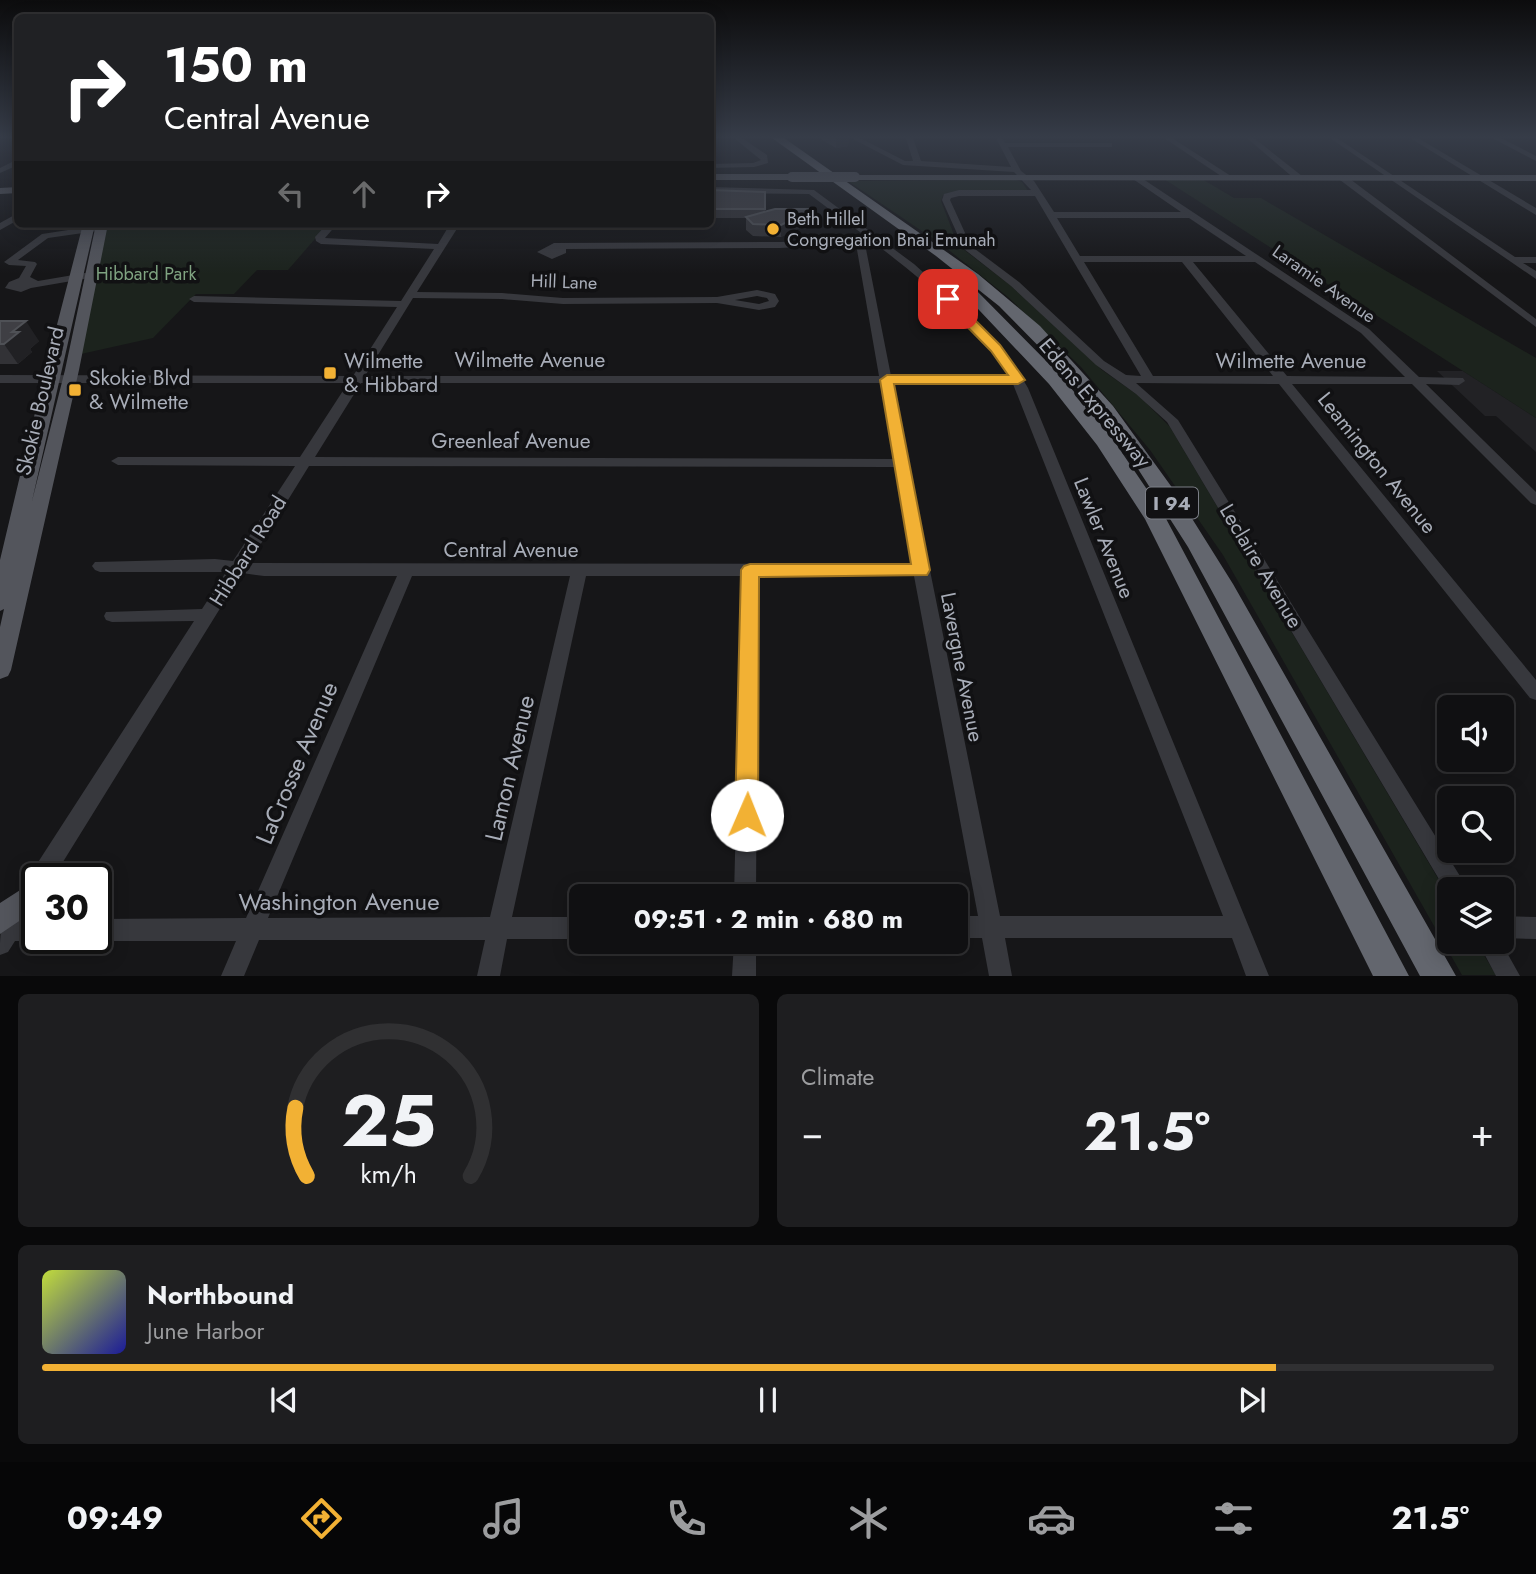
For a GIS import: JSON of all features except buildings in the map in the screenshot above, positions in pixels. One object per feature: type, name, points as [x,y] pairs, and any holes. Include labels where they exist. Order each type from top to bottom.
[{"type":"highway","name":"Edens Expressway","points":[[826,184],[940,266],[976,297],[1055,380],[1105,442],[1155,518],[1392,975]]},
{"type":"highway","name":"Edens Expressway","points":[[843,184],[936,247],[1035,331],[1093,395],[1143,459],[1201,547],[1439,975]]},
{"type":"main road","name":"Skokie Boulevard","points":[[60,379],[74,278],[94,228]]},
{"type":"main road","name":"Skokie Boulevard","points":[[0,603],[91,275],[95,228]]},
{"type":"main road","name":"Skokie Boulevard","points":[[0,670],[12,558]]},
{"type":"main road","points":[[3,931],[21,907]]},
{"type":"street","points":[[1029,184],[1051,215],[1149,379]]},
{"type":"street","name":"Laramie Avenue","points":[[1144,184],[1364,331],[1536,500]]},
{"type":"street","points":[[1350,184],[1536,324]]},
{"type":"street","points":[[1400,184],[1536,276]]},
{"type":"street","points":[[1489,184],[1536,212]]},
{"type":"street","name":"Lawler Avenue","points":[[714,190],[808,191],[877,239],[959,310],[1006,360],[1018,380],[1258,975]]},
{"type":"street","name":"Leclaire Avenue","points":[[1037,194],[954,194],[947,196],[946,200],[967,247],[1015,284],[1100,363],[1154,402],[1172,420],[1450,877]]},
{"type":"street","points":[[1051,215],[1191,215]]},
{"type":"street","points":[[85,228],[45,236],[9,262],[32,264],[27,282],[91,275]]},
{"type":"street","points":[[329,228],[320,240],[441,247]]},
{"type":"street","name":"Hibbard Road","points":[[51,863],[453,228]]},
{"type":"street","points":[[618,241],[621,228]]},
{"type":"street","points":[[560,247],[860,242],[877,239]]},
{"type":"street","name":"Lavergne Avenue","points":[[860,242],[1001,975]]},
{"type":"street","points":[[1077,259],[1258,259]]},
{"type":"street","name":"Leamington Avenue","points":[[1185,259],[1536,693]]},
{"type":"street","points":[[1512,260],[1536,260]]},
{"type":"street","name":"Hill Lane","points":[[194,299],[407,300],[494,296],[563,301],[717,300]]},
{"type":"street","name":"Wilmette Avenue","points":[[0,379],[1018,380]]},
{"type":"street","name":"Wilmette Avenue","points":[[1122,379],[1459,381]]},
{"type":"street","name":"Greenleaf Avenue","points":[[118,461],[903,463]]},
{"type":"street","name":"Central Avenue","points":[[100,566],[215,565],[238,568],[579,571],[921,570]]},
{"type":"street","name":"LaCrosse Avenue","points":[[232,975],[407,570]]},
{"type":"street","points":[[745,884],[750,570]]},
{"type":"street","name":"Lamon Avenue","points":[[488,975],[579,571]]},
{"type":"street","points":[[112,616],[208,615]]},
{"type":"street","points":[[968,927],[1239,927]]},
{"type":"street","name":"Washington Avenue","points":[[112,930],[569,928]]},
{"type":"street","points":[[1514,928],[1536,928]]},
{"type":"street","points":[[3,931],[21,930]]},
{"type":"street","points":[[744,975],[745,954]]},
{"type":"street","points":[[1496,954],[1509,975]]},
{"type":"shaded area","points":[[1437,371],[1463,371],[1536,418],[1536,452],[1496,416],[1485,416]]},
{"type":"green space","points":[[852,184],[1023,184],[1028,191],[943,195],[941,201],[956,240],[963,249],[1010,285],[1102,370],[1139,396],[1170,427],[1437,877],[1437,931],[1223,555],[1150,450],[1081,367],[1008,297],[941,244]]},
{"type":"green space","points":[[1171,184],[1210,184],[1234,198],[1261,198],[1536,358],[1536,418]]},
{"type":"green space","name":"Hibbard Park","points":[[105,228],[325,228],[288,270],[257,270],[234,294],[196,294],[153,338],[81,354]]},
{"type":"green space","points":[[1450,954],[1483,954],[1496,975],[1462,975]]},
{"type":"place","name":"Beth Hillel Congregation Bnai Emunah","points":[[773,229]]},
{"type":"place","name":"Wilmette & Hibbard","points":[[330,373]]},
{"type":"place","name":"Skokie Blvd & Wilmette","points":[[75,390]]},
{"type":"route","points":[[747,815],[750,570],[921,570],[887,380],[1018,380],[1006,360],[948,299]]}]
